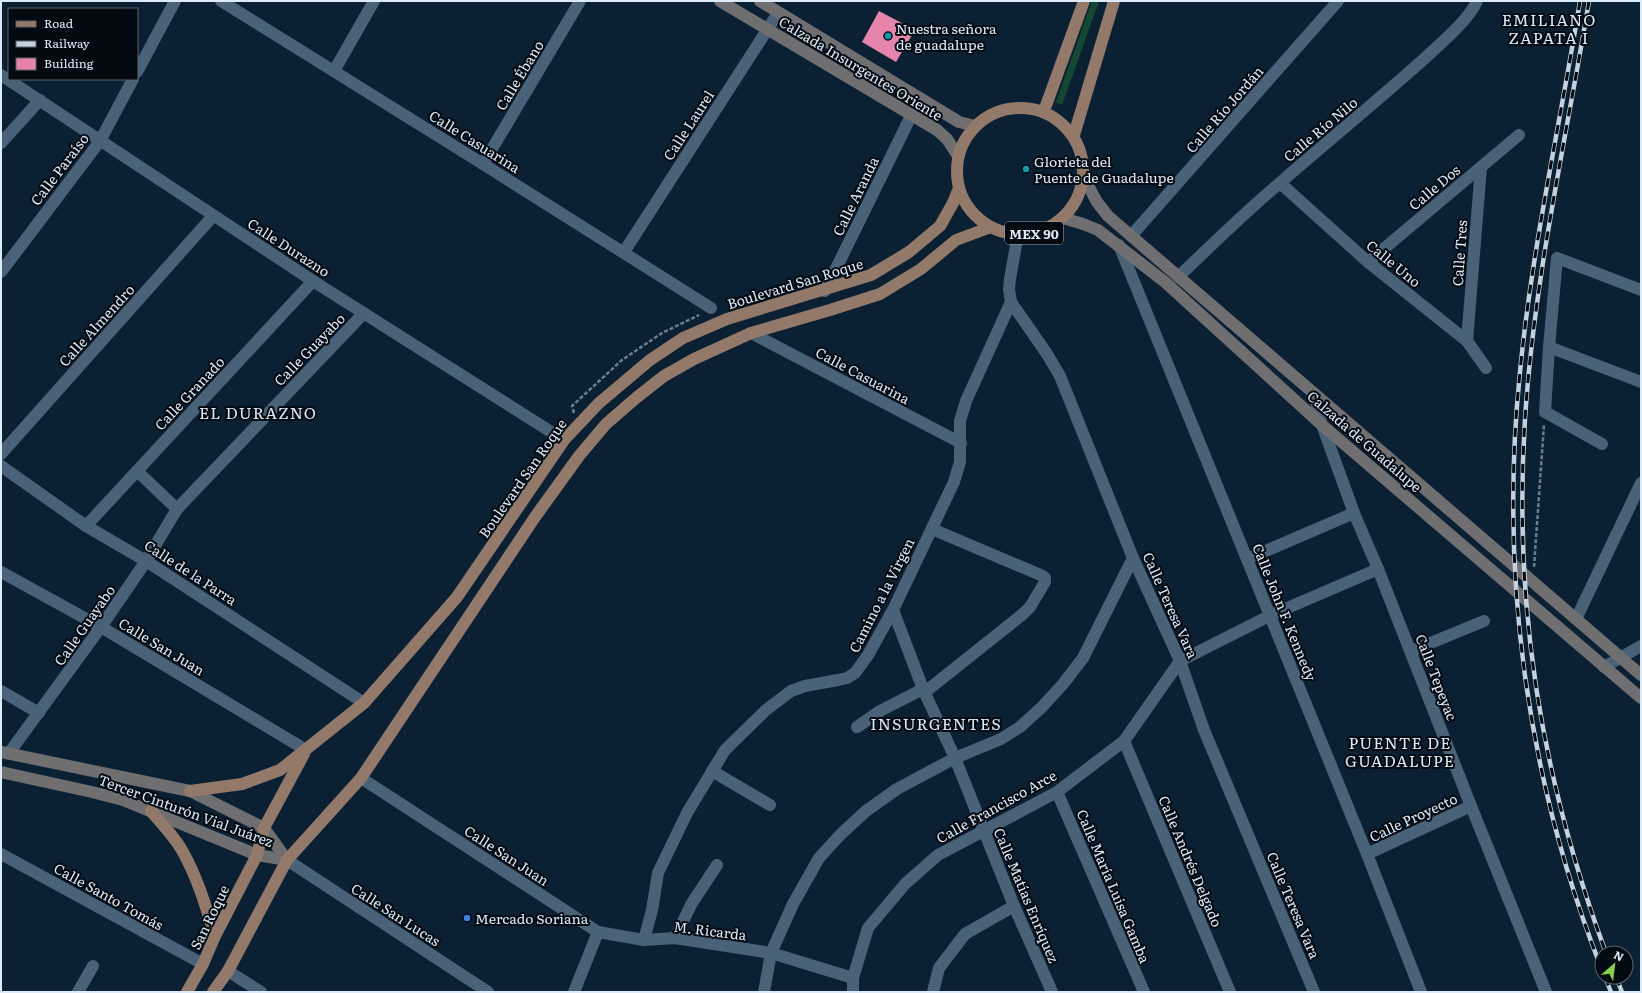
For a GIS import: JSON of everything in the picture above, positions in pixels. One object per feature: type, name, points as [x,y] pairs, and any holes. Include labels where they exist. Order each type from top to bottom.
[{"type":"main road","name":"Calzada Insurgentes Oriente","points":[[720,1],[937,130],[947,139],[958,156]]},
{"type":"main road","name":"Calzada Insurgentes Oriente","points":[[760,1],[959,122],[975,126]]},
{"type":"main road","points":[[1044,112],[1084,1]]},
{"type":"main road","points":[[1074,135],[1114,1]]},
{"type":"main road","name":"MEX 90","points":[[1026,107],[1044,112],[1061,121],[1074,135],[1082,156],[1084,178],[1077,200],[1063,218],[1050,227],[1034,233],[1018,234],[1004,232],[991,227],[977,217],[966,204],[959,188],[956,172],[958,156],[964,140],[975,126],[989,115],[1007,108],[1026,107]]},
{"type":"main road","name":"Calzada de Guadalupe","points":[[1084,178],[1097,202],[1108,216],[1533,584],[1641,675]]},
{"type":"main road","name":"Boulevard San Roque","points":[[257,855],[264,828],[306,750],[364,703],[457,597],[564,440],[599,403],[650,360],[683,338],[727,320],[825,291],[871,275],[909,252],[940,226],[953,203],[959,188]]},
{"type":"main road","name":"Calzada de Guadalupe","points":[[1063,218],[1098,230],[1165,282],[1322,425],[1641,698]]},
{"type":"main road","points":[[213,992],[228,971],[287,860],[361,778],[535,517],[579,456],[606,424],[664,376],[694,359],[751,333],[880,294],[921,269],[956,240],[991,227]]},
{"type":"main road","points":[[190,791],[242,784],[280,770],[306,750]]},
{"type":"main road","name":"Tercer Cinturón Vial Juárez","points":[[5,753],[190,791],[264,828],[287,860]]},
{"type":"main road","name":"Tercer Cinturón Vial Juárez","points":[[1,772],[123,800],[257,855],[287,860]]},
{"type":"main road","points":[[151,811],[183,851],[204,897],[215,936]]},
{"type":"main road","name":"San Roque","points":[[187,992],[203,964],[215,936],[257,855]]},
{"type":"street","points":[[138,70],[175,1]]},
{"type":"street","name":"Calle Casuarina","points":[[221,1],[624,252],[711,308]]},
{"type":"street","points":[[334,71],[374,1]]},
{"type":"street","name":"Calle Ébano","points":[[483,164],[580,1]]},
{"type":"street","name":"Calle Río Jordán","points":[[1131,236],[1338,1]]},
{"type":"street","name":"Calle Río Nilo","points":[[1178,277],[1280,183],[1388,92],[1442,43],[1474,8],[1477,1]]},
{"type":"street","name":"Calle Laurel","points":[[624,252],[778,13]]},
{"type":"street","name":"Calle Durazno","points":[[9,80],[313,281],[564,440]]},
{"type":"street","name":"Calle Paraíso","points":[[1,272],[100,141],[132,80]]},
{"type":"street","points":[[1,144],[40,100]]},
{"type":"street","name":"Calle Aranda","points":[[825,291],[912,114]]},
{"type":"street","name":"Calle Dos","points":[[1368,262],[1519,135]]},
{"type":"street","name":"Calle Tres","points":[[1467,340],[1481,167]]},
{"type":"street","name":"Calle Uno","points":[[1280,183],[1368,262],[1467,340],[1486,368]]},
{"type":"street","name":"Calle Almendro","points":[[1,454],[213,216]]},
{"type":"street","name":"Calle Teresa Vara","points":[[1018,234],[1009,288],[1012,302],[1060,376],[1133,558],[1180,661],[1204,730],[1314,992]]},
{"type":"street","name":"Calle John F. Kennedy","points":[[1119,245],[1367,854],[1420,992]]},
{"type":"street","points":[[1602,444],[1545,412],[1557,258],[1641,290]]},
{"type":"street","name":"Calle Granado","points":[[86,526],[313,281]]},
{"type":"street","name":"Camino a la Virgen","points":[[644,940],[652,910],[658,873],[687,813],[725,750],[766,710],[791,691],[805,686],[847,678],[855,673],[868,655],[893,610],[954,482],[960,462],[960,421],[966,401],[1012,302]]},
{"type":"street","name":"Calle Guayabo","points":[[5,753],[39,713],[101,627],[146,560],[177,509],[364,314]]},
{"type":"street","name":"Calle Casuarina","points":[[751,333],[961,443]]},
{"type":"street","points":[[1549,347],[1641,382]]},
{"type":"street","name":"Calle Tepeyac","points":[[1314,394],[1322,425],[1354,513],[1411,651],[1471,806],[1546,992]]},
{"type":"street","name":"Calle de la Parra","points":[[1,466],[86,526],[146,560],[364,703]]},
{"type":"street","points":[[137,471],[177,509]]},
{"type":"street","points":[[1576,619],[1641,483]]},
{"type":"street","points":[[1247,559],[1354,513]]},
{"type":"street","points":[[857,727],[880,711],[924,691],[1023,614],[1030,607],[1045,582],[1045,578],[1043,576],[932,529]]},
{"type":"street","points":[[764,992],[771,953],[793,904],[819,858],[841,834],[866,811],[897,789],[954,758],[1001,739],[1020,727],[1042,708],[1083,658],[1133,558]]},
{"type":"street","points":[[1180,661],[1271,616],[1378,569]]},
{"type":"street","name":"Calle San Juan","points":[[1,572],[101,627],[306,750]]},
{"type":"street","name":"Calle Matías Enríquez","points":[[893,610],[924,691],[954,758],[1014,906],[1052,992]]},
{"type":"street","points":[[1411,651],[1484,621]]},
{"type":"street","points":[[1604,666],[1641,646]]},
{"type":"street","name":"Calle Francisco Arce","points":[[853,992],[853,978],[868,928],[905,884],[938,855],[1057,792],[1124,742],[1180,661]]},
{"type":"street","points":[[1,691],[39,713]]},
{"type":"street","name":"Calle Andrés Delgado","points":[[1124,742],[1230,992]]},
{"type":"street","points":[[712,771],[770,805]]},
{"type":"street","name":"Calle San Juan","points":[[361,778],[598,932],[644,940]]},
{"type":"street","name":"Calle María Luisa Gamba","points":[[1057,792],[1144,992]]},
{"type":"street","name":"Calle Proyecto","points":[[1367,854],[1471,806]]},
{"type":"street","name":"Calle Santo Tomás","points":[[1,854],[203,964]]},
{"type":"street","name":"Calle San Lucas","points":[[287,860],[488,992]]},
{"type":"street","points":[[675,938],[692,903],[717,865]]},
{"type":"street","points":[[933,992],[939,968],[965,934],[1014,906]]},
{"type":"street","points":[[574,992],[598,932]]},
{"type":"street","name":"M. Ricarda","points":[[644,940],[675,938],[771,953],[853,978]]},
{"type":"street","points":[[78,992],[93,966]]},
{"type":"street","points":[[228,971],[261,992]]},
{"type":"path","points":[[1533,584],[1545,412]]},
{"type":"green space","points":[[1092,1],[1099,1],[1062,105],[1056,102]]},
{"type":"building","name":"Nuestra señora de guadalupe","points":[[879,11],[915,30],[896,62],[862,42]]},
{"type":"railway","points":[[1580,1],[1539,232],[1525,325],[1514,448],[1513,524],[1517,600],[1525,676],[1538,751],[1555,825],[1576,898],[1594,948]]},
{"type":"railway","points":[[1589,1],[1543,261],[1529,366],[1522,489],[1523,557],[1528,624],[1537,690],[1549,756],[1564,822],[1583,887],[1603,945]]},
{"type":"railway","points":[[1608,985],[1611,992]]},
{"type":"railway","points":[[1619,985],[1622,992]]},
{"type":"place","name":"Nuestra señora de guadalupe","points":[[888,36]]},
{"type":"place","name":"Glorieta del Puente de Guadalupe","points":[[1026,169]]},
{"type":"place","name":"Mercado Soriana","points":[[467,918]]},
{"type":"district","name":"EMILIANO ZAPATA I","points":[[1549,28]]},
{"type":"district","name":"EL DURAZNO","points":[[258,412]]},
{"type":"district","name":"INSURGENTES","points":[[936,723]]},
{"type":"district","name":"PUENTE DE GUADALUPE","points":[[1400,751]]}]
